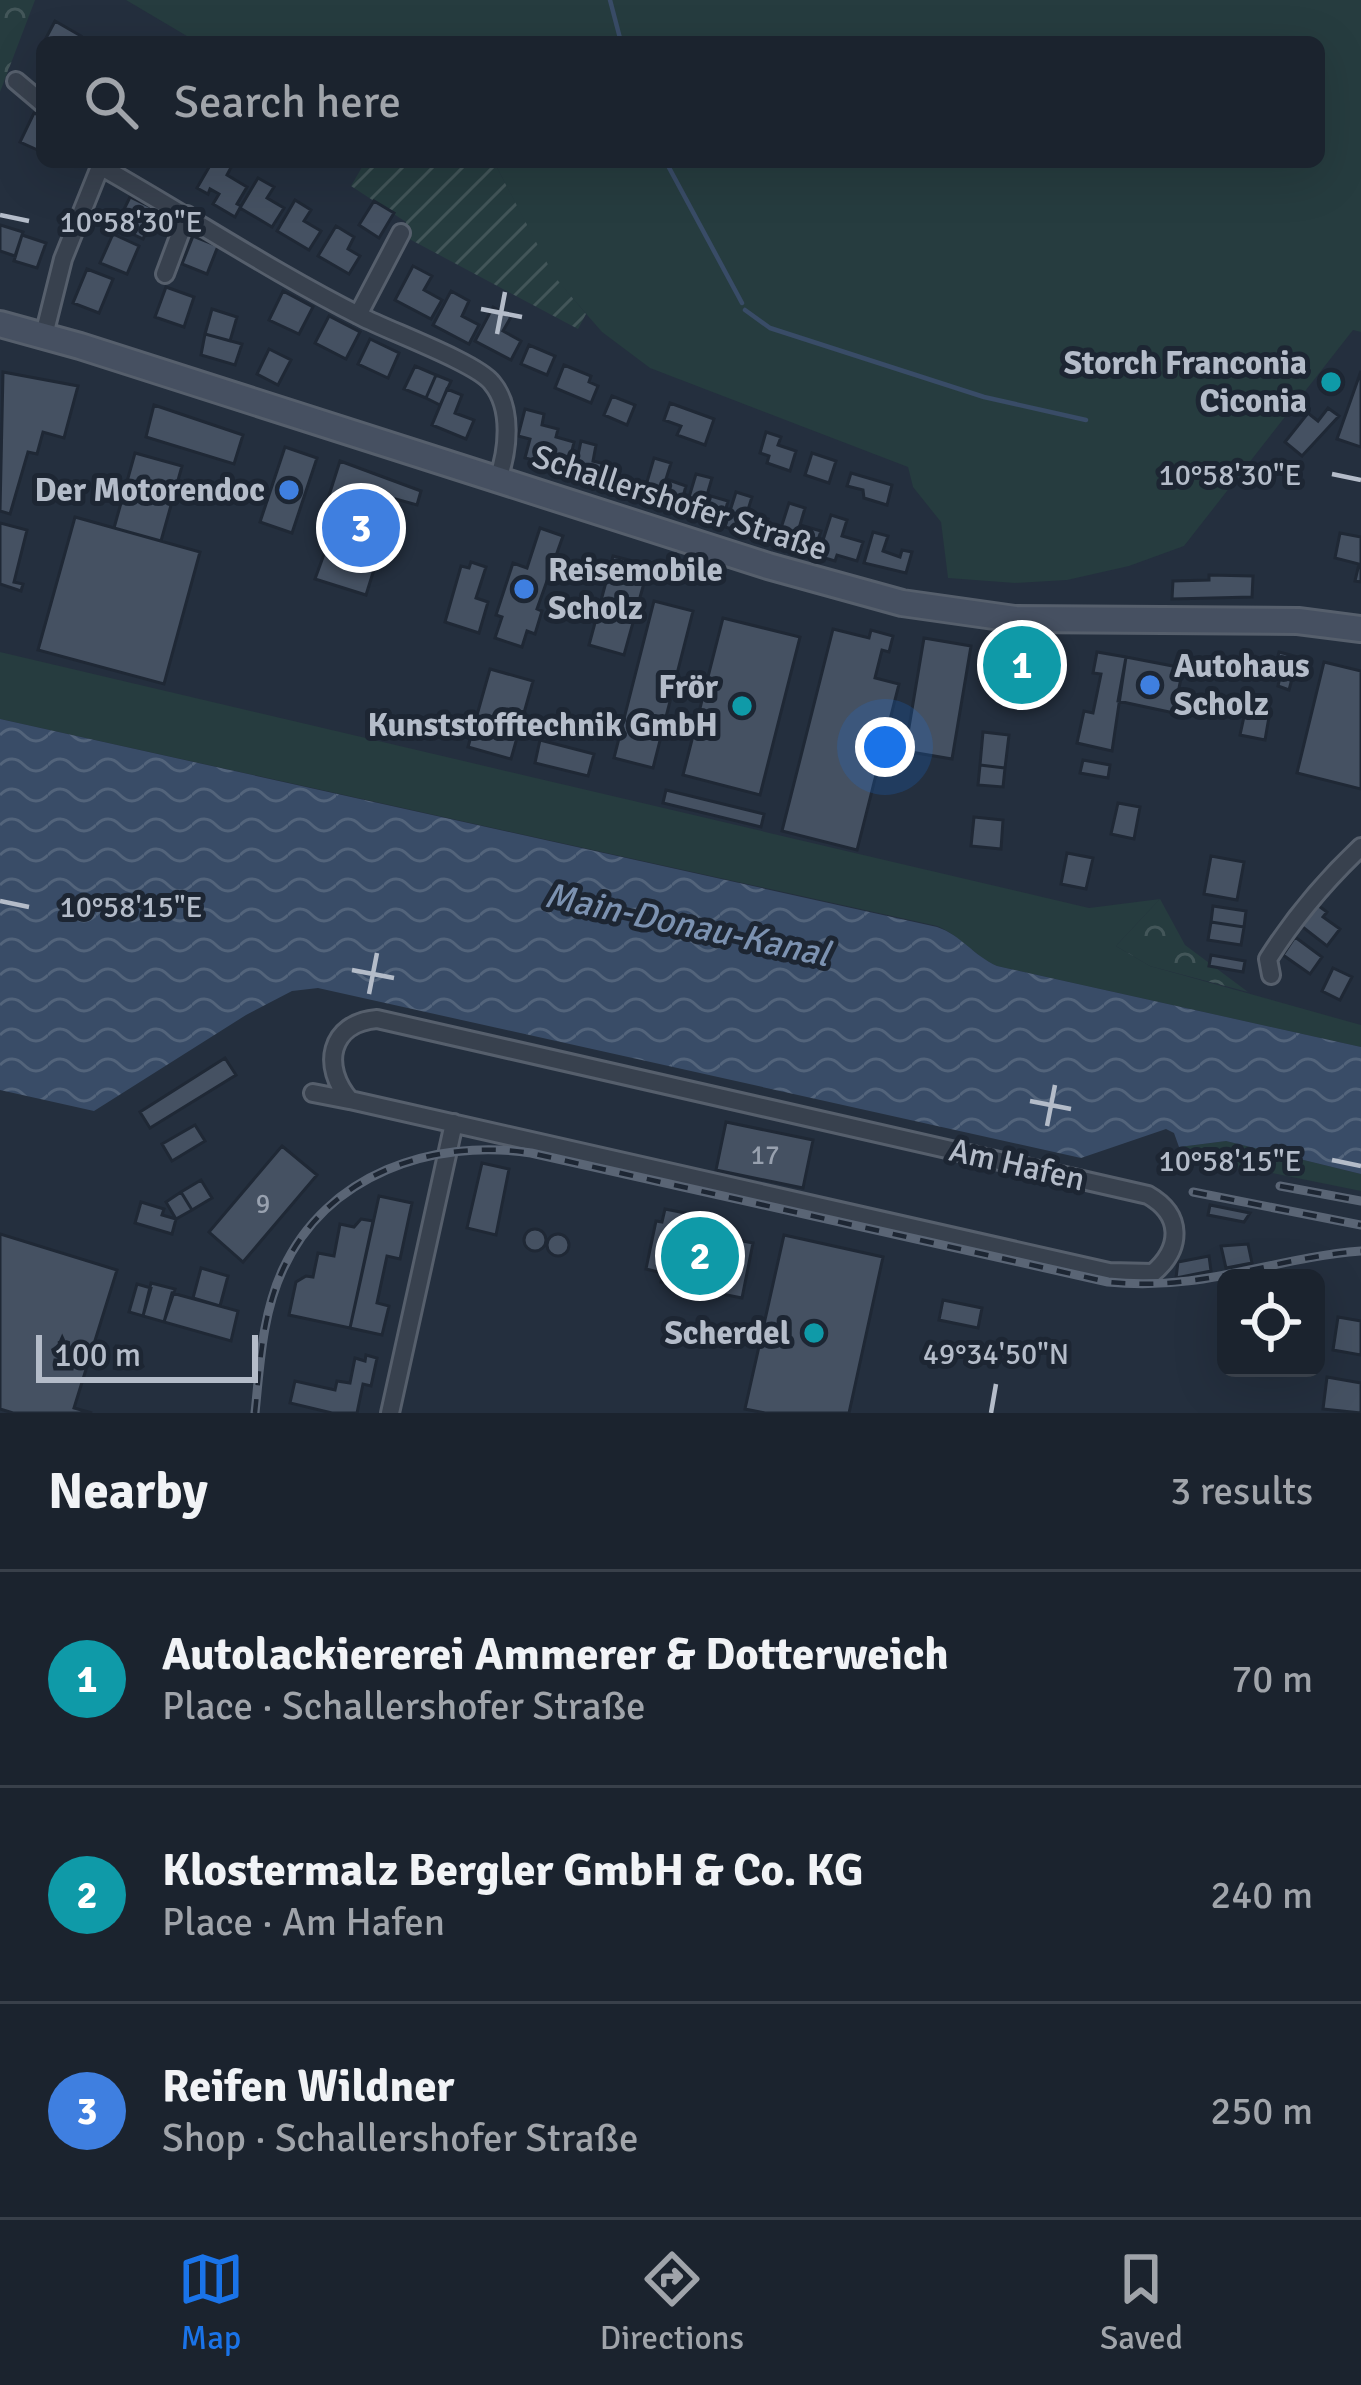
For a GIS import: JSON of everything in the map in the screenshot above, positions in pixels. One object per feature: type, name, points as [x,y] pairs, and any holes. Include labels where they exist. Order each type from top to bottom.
[{"type":"street","points":[[16,81],[36,98]]},
{"type":"street","points":[[44,335],[68,245],[99,168]]},
{"type":"street","points":[[108,168],[358,315],[490,379],[505,416],[506,448],[498,479]]},
{"type":"street","points":[[165,274],[187,215]]},
{"type":"street","points":[[358,315],[401,233]]},
{"type":"street","name":"Schallershofer Straße","points":[[0,324],[832,586],[936,610],[1015,619],[1298,621],[1361,629]]},
{"type":"street","points":[[1271,975],[1268,959],[1278,944],[1326,882],[1361,847]]},
{"type":"street","name":"Am Hafen","points":[[377,1019],[1148,1195],[1170,1212],[1174,1247],[1153,1273],[1131,1276],[350,1100],[332,1071],[335,1048],[346,1028],[377,1019]]},
{"type":"street","points":[[313,1093],[350,1100]]},
{"type":"street","points":[[390,1413],[454,1123]]},
{"type":"green space","points":[[0,0],[35,0],[0,92]]},
{"type":"green space","points":[[126,0],[1361,0],[1361,332],[1353,330],[1184,546],[1129,566],[1067,580],[1015,583],[948,578],[941,522],[913,487],[908,467],[650,368],[602,332],[553,276],[497,168],[1325,168],[1325,36],[187,36]]},
{"type":"green space","points":[[362,168],[497,168],[554,276],[586,314],[578,329],[400,234],[406,222],[351,186]]},
{"type":"green space","points":[[0,652],[1089,908],[1160,899],[1116,946],[1150,966],[1361,1025],[1361,1047],[997,966],[937,926],[0,719]]},
{"type":"green space","points":[[1160,899],[1185,945],[1248,992],[1150,966],[1116,946]]},
{"type":"green space","points":[[1226,1141],[1361,1174],[1361,1191],[1184,1162],[1179,1147]]},
{"type":"water","name":"Main-Donau-Kanal","points":[[0,719],[937,927],[997,966],[1361,1047],[1361,1174],[1226,1141],[1179,1147],[1174,1133],[1166,1129],[1081,1158],[318,988],[292,991],[246,1015],[94,1111],[0,1090]]},
{"type":"building","points":[[55,21],[81,36],[47,36]]},
{"type":"building","points":[[34,113],[36,114],[36,149],[20,142]]},
{"type":"building","points":[[209,168],[231,168],[227,175],[247,187],[235,217],[213,204],[219,194],[197,188]]},
{"type":"building","points":[[258,178],[274,187],[267,198],[284,208],[272,227],[240,208]]},
{"type":"building","points":[[130,197],[157,210],[143,239],[116,226]]},
{"type":"building","points":[[295,200],[311,210],[304,221],[321,231],[309,250],[277,231]]},
{"type":"building","points":[[374,201],[394,213],[379,238],[359,225]]},
{"type":"building","points":[[0,225],[23,232],[15,256],[0,251]]},
{"type":"building","points":[[336,226],[354,237],[348,249],[360,256],[349,274],[318,256]]},
{"type":"building","points":[[113,234],[139,246],[127,274],[100,263]]},
{"type":"building","points":[[22,235],[46,243],[37,268],[14,261]]},
{"type":"building","points":[[193,236],[218,246],[207,274],[182,264]]},
{"type":"building","points":[[413,266],[432,276],[424,290],[442,300],[431,319],[395,300]]},
{"type":"building","points":[[87,269],[113,279],[99,313],[73,303]]},
{"type":"building","points":[[166,287],[194,297],[184,327],[155,317]]},
{"type":"building","points":[[283,291],[313,307],[299,334],[269,320]]},
{"type":"building","points":[[451,291],[469,301],[462,316],[479,325],[469,344],[433,325]]},
{"type":"building","points":[[493,307],[511,317],[503,331],[521,341],[511,360],[475,341]]},
{"type":"building","points":[[212,309],[237,317],[230,341],[205,334]]},
{"type":"building","points":[[329,316],[360,332],[346,359],[315,343]]},
{"type":"building","points":[[205,334],[242,344],[235,365],[201,355]]},
{"type":"building","points":[[370,339],[399,353],[388,378],[358,364]]},
{"type":"building","points":[[529,345],[555,356],[547,375],[521,364]]},
{"type":"building","points":[[269,349],[291,360],[278,385],[257,374]]},
{"type":"building","points":[[564,365],[591,376],[589,382],[598,386],[591,403],[555,388]]},
{"type":"building","points":[[415,366],[436,375],[426,398],[404,389]]},
{"type":"building","points":[[1361,371],[1361,447],[1337,439]]},
{"type":"building","points":[[3,372],[78,386],[64,438],[43,432],[37,454],[28,452],[10,514],[0,511]]},
{"type":"building","points":[[436,375],[451,381],[440,405],[426,398]]},
{"type":"building","points":[[447,389],[462,395],[455,413],[474,420],[466,439],[432,425]]},
{"type":"building","points":[[612,396],[635,405],[627,425],[604,415]]},
{"type":"building","points":[[670,403],[714,419],[705,445],[677,435],[681,426],[664,420]]},
{"type":"building","points":[[154,405],[243,435],[234,464],[146,437]]},
{"type":"building","points":[[1328,408],[1339,416],[1302,456],[1285,442],[1308,413],[1318,421]]},
{"type":"building","points":[[525,409],[544,414],[542,425],[558,429],[556,437],[574,442],[568,468],[525,458],[530,439],[518,436]]},
{"type":"building","points":[[766,432],[781,437],[778,445],[796,451],[790,471],[767,463],[769,456],[760,453]]},
{"type":"building","points":[[581,441],[596,445],[593,461],[614,466],[610,483],[573,479]]},
{"type":"building","name":"Der Motorendoc","points":[[285,447],[317,458],[292,533],[260,522]]},
{"type":"building","points":[[135,453],[182,466],[161,541],[114,528]]},
{"type":"building","points":[[812,453],[836,461],[829,483],[805,475]]},
{"type":"building","points":[[654,458],[671,463],[666,479],[686,486],[681,504],[642,499]]},
{"type":"building","points":[[340,461],[421,491],[417,505],[396,499],[366,595],[315,579],[339,513],[325,508]]},
{"type":"building","points":[[851,473],[892,485],[887,505],[847,486]]},
{"type":"building","points":[[696,474],[712,478],[707,495],[728,501],[723,519],[684,514]]},
{"type":"building","points":[[736,492],[752,497],[747,513],[768,519],[762,538],[725,527]]},
{"type":"building","points":[[789,503],[805,508],[800,525],[821,531],[815,549],[776,544]]},
{"type":"building","points":[[831,515],[847,520],[842,536],[863,542],[857,561],[818,556]]},
{"type":"building","points":[[75,517],[200,552],[164,684],[38,650]]},
{"type":"building","points":[[0,523],[27,530],[14,582],[23,584],[21,591],[0,584]]},
{"type":"building","name":"Reisemobile Scholz","points":[[540,528],[563,536],[537,609],[542,611],[535,634],[527,631],[522,647],[495,638],[502,617],[496,615],[513,563],[527,568]]},
{"type":"building","points":[[873,532],[888,536],[883,551],[900,557],[902,550],[912,552],[906,573],[864,563]]},
{"type":"building","points":[[1340,533],[1361,537],[1361,582],[1355,581],[1359,564],[1335,558]]},
{"type":"building","name":"Reisemobile Scholz","points":[[613,556],[649,565],[624,655],[589,645]]},
{"type":"building","points":[[471,562],[486,567],[476,598],[488,602],[479,633],[445,622],[461,566],[469,568]]},
{"type":"building","points":[[1209,575],[1253,576],[1252,597],[1172,599],[1173,581],[1209,580]]},
{"type":"building","points":[[654,601],[693,611],[653,768],[614,758]]},
{"type":"building","name":"Frör Kunststofftechnik GmbH","points":[[723,618],[800,637],[760,795],[683,775]]},
{"type":"building","points":[[833,629],[869,638],[871,630],[893,636],[889,652],[882,650],[875,678],[899,684],[857,850],[782,831]]},
{"type":"building","points":[[924,638],[971,646],[952,759],[905,751]]},
{"type":"building","points":[[990,646],[1056,651],[1054,685],[987,679]]},
{"type":"building","points":[[1097,652],[1126,657],[1112,751],[1077,743],[1084,711],[1093,713],[1101,674],[1093,673]]},
{"type":"building","points":[[1279,652],[1298,657],[1289,690],[1278,686],[1281,673],[1274,671]]},
{"type":"building","name":"Autohaus Scholz","points":[[1126,657],[1183,668],[1174,713],[1118,701]]},
{"type":"building","points":[[1324,662],[1361,671],[1361,789],[1297,773]]},
{"type":"building","points":[[490,669],[533,681],[511,759],[468,747]]},
{"type":"building","points":[[1245,712],[1269,717],[1265,740],[1240,735]]},
{"type":"building","points":[[983,732],[1009,735],[1005,768],[980,765]]},
{"type":"building","points":[[540,740],[594,754],[588,776],[535,763]]},
{"type":"building","points":[[1083,760],[1110,765],[1108,778],[1080,773]]},
{"type":"building","points":[[980,765],[1005,768],[1003,787],[978,785]]},
{"type":"building","points":[[666,790],[764,814],[761,827],[663,803]]},
{"type":"building","points":[[1118,803],[1140,807],[1134,839],[1111,834]]},
{"type":"building","points":[[974,817],[1003,820],[1001,849],[971,846]]},
{"type":"building","points":[[1067,853],[1093,858],[1086,889],[1061,884]]},
{"type":"building","points":[[1211,856],[1244,862],[1237,900],[1204,894]]},
{"type":"building","points":[[1316,904],[1327,912],[1323,917],[1340,929],[1327,946],[1300,925]]},
{"type":"building","points":[[1213,906],[1246,911],[1244,927],[1211,922]]},
{"type":"building","points":[[1211,922],[1244,927],[1241,945],[1208,940]]},
{"type":"building","points":[[1295,937],[1322,957],[1310,974],[1283,955]]},
{"type":"building","points":[[1211,955],[1245,961],[1243,972],[1209,966]]},
{"type":"building","points":[[1333,968],[1352,977],[1340,1000],[1322,991]]},
{"type":"building","points":[[225,1058],[236,1075],[150,1128],[140,1112]]},
{"type":"building","points":[[726,1122],[813,1140],[803,1188],[716,1170]]},
{"type":"building","points":[[195,1125],[205,1141],[172,1161],[162,1144]]},
{"type":"building","points":[[282,1146],[317,1175],[243,1262],[209,1232]]},
{"type":"building","points":[[482,1163],[509,1169],[496,1235],[467,1228]]},
{"type":"building","points":[[201,1180],[212,1198],[192,1210],[181,1192]]},
{"type":"building","points":[[181,1192],[192,1210],[176,1219],[166,1202]]},
{"type":"building","points":[[379,1196],[412,1203],[400,1259],[387,1256],[377,1303],[389,1306],[382,1335],[350,1328]]},
{"type":"building","points":[[141,1202],[164,1209],[162,1215],[176,1219],[172,1234],[135,1223]]},
{"type":"building","points":[[1210,1205],[1250,1213],[1244,1222],[1208,1215]]},
{"type":"building","points":[[665,1209],[716,1219],[713,1235],[753,1243],[742,1298],[661,1282],[663,1273],[646,1269],[656,1221],[662,1222]]},
{"type":"building","points":[[361,1219],[373,1221],[350,1328],[289,1315],[296,1282],[313,1277],[318,1253],[334,1256],[340,1224],[354,1227]]},
{"type":"building","points":[[535,1229],[546,1240],[535,1251],[524,1240]]},
{"type":"building","points":[[0,1234],[117,1270],[74,1408],[92,1413],[0,1409]]},
{"type":"building","points":[[558,1234],[569,1245],[558,1256],[547,1245]]},
{"type":"building","name":"Scherdel","points":[[784,1235],[883,1257],[849,1413],[745,1409]]},
{"type":"building","points":[[1248,1244],[1252,1263],[1226,1268],[1221,1246]]},
{"type":"building","points":[[1209,1256],[1211,1271],[1176,1278],[1178,1262]]},
{"type":"building","points":[[201,1268],[228,1276],[220,1306],[193,1298]]},
{"type":"building","points":[[151,1283],[175,1289],[164,1322],[143,1316]]},
{"type":"building","points":[[137,1284],[151,1288],[143,1316],[129,1312]]},
{"type":"building","points":[[172,1293],[238,1311],[231,1341],[164,1322]]},
{"type":"building","points":[[943,1300],[982,1308],[978,1328],[939,1320]]},
{"type":"building","points":[[1338,1317],[1361,1321],[1361,1355],[1333,1350]]},
{"type":"building","points":[[366,1355],[377,1358],[371,1386],[363,1384],[357,1413],[332,1413],[290,1403],[295,1381],[335,1390],[337,1381],[350,1383],[355,1358],[365,1361]]},
{"type":"building","points":[[1327,1377],[1361,1383],[1361,1413],[1323,1409]]},
{"type":"waterway","points":[[610,0],[619,36]]},
{"type":"waterway","points":[[669,168],[742,303]]},
{"type":"waterway","points":[[745,310],[770,328],[984,397],[1086,420]]},
{"type":"railway","points":[[255,1413],[270,1304],[302,1236],[355,1187],[387,1170],[457,1151],[531,1153],[1108,1282],[1175,1282],[1361,1251]]},
{"type":"railway","points":[[1280,1186],[1361,1201]]},
{"type":"railway","points":[[1193,1192],[1361,1225]]},
{"type":"place","name":"Storch Franconia Ciconia","points":[[1331,382]]},
{"type":"place","name":"Der Motorendoc","points":[[289,490]]},
{"type":"place","name":"Reifen Wildner","points":[[361,528]]},
{"type":"place","name":"Reisemobile Scholz","points":[[524,589]]},
{"type":"place","name":"Autolackiererei Ammerer & Dotterweich","points":[[1022,665]]},
{"type":"place","name":"Autohaus Scholz","points":[[1150,685]]},
{"type":"place","name":"Frör Kunststofftechnik GmbH","points":[[742,706]]},
{"type":"place","name":"Klostermalz Bergler GmbH & Co. KG","points":[[700,1256]]},
{"type":"place","name":"Scherdel","points":[[814,1333]]}]
